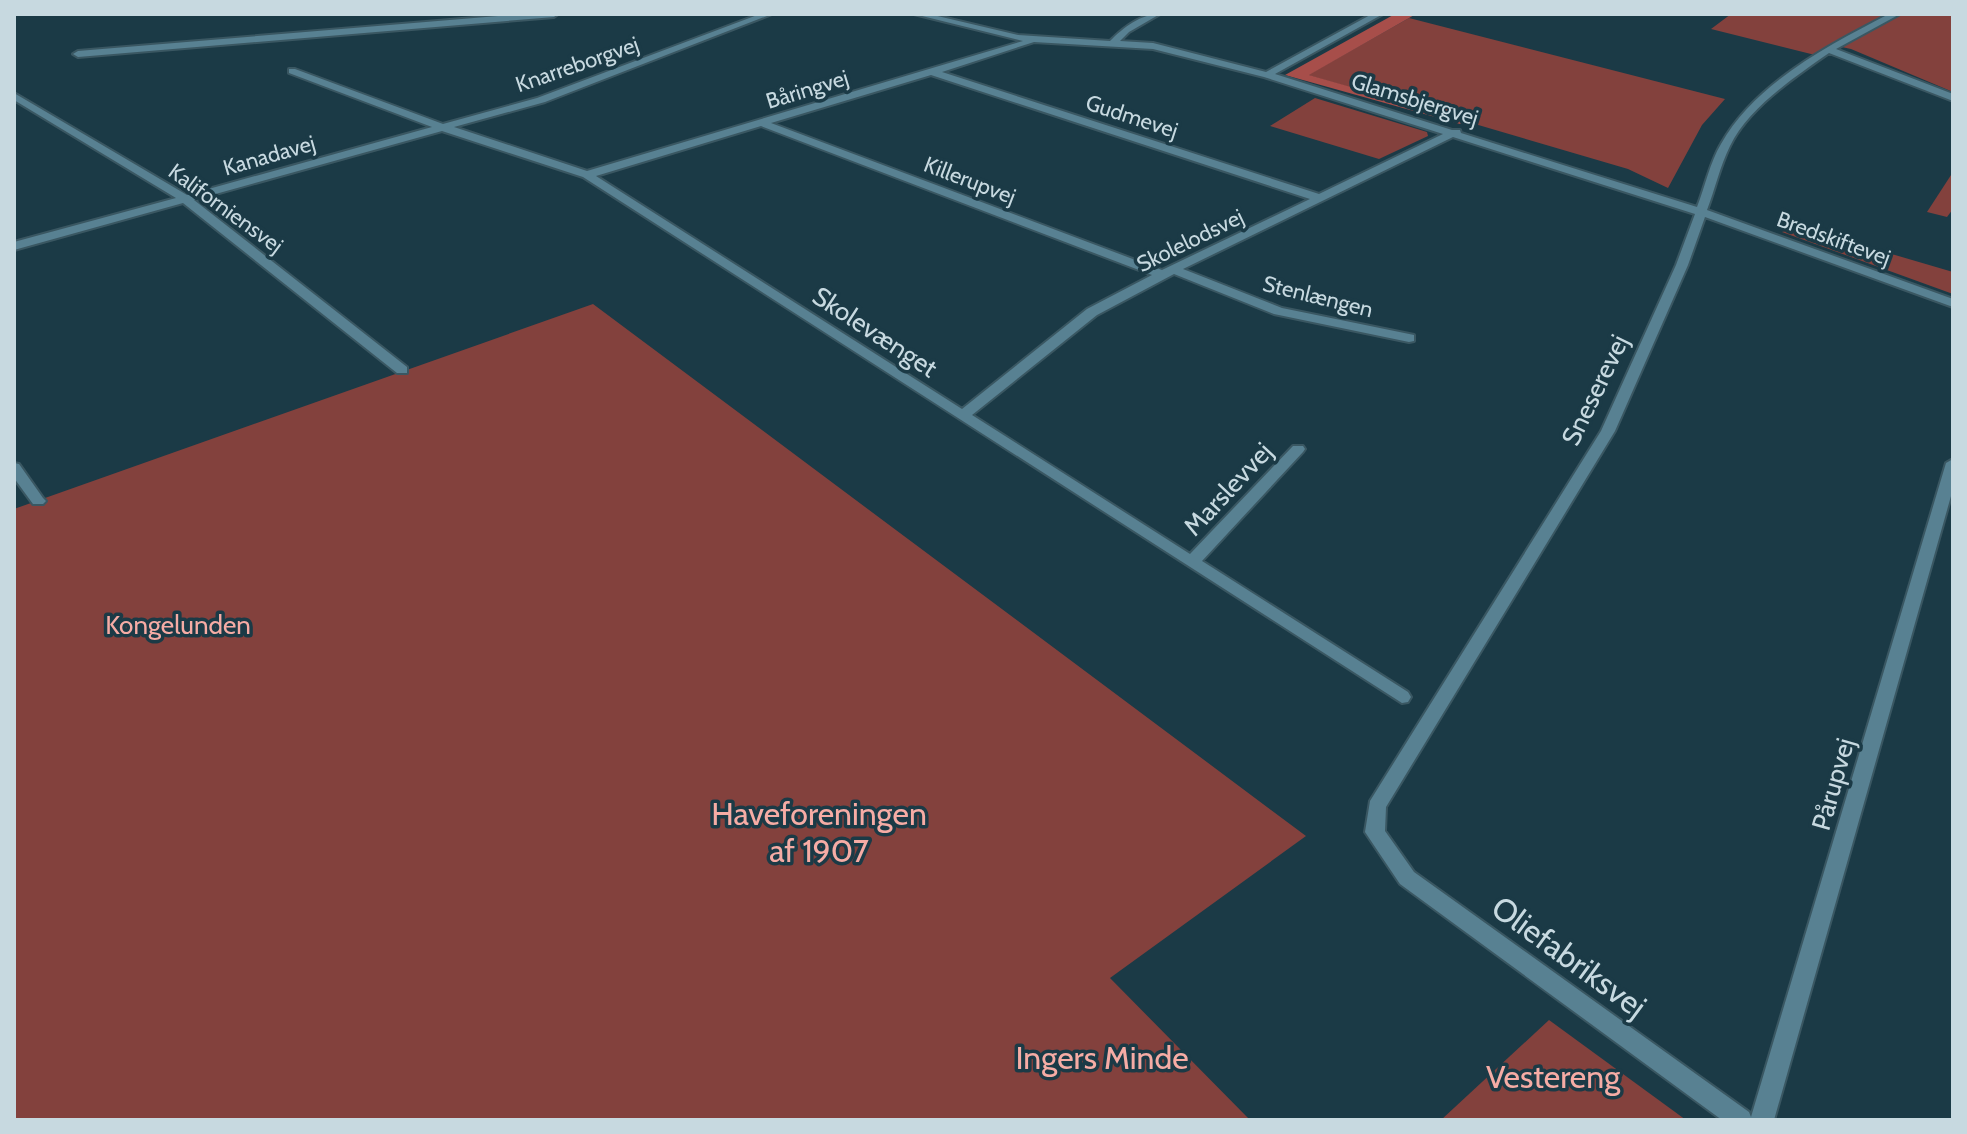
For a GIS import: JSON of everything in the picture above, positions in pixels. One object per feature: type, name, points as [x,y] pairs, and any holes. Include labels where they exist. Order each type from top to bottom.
[{"type":"street","points":[[78,54],[554,14]]},
{"type":"street","name":"Knarreborgvej","points":[[442,127],[592,83],[768,14]]},
{"type":"street","name":"Glamsbjergvej","points":[[918,14],[1038,40],[1113,43],[1176,50],[1456,132],[1701,212]]},
{"type":"street","points":[[1113,43],[1132,26],[1156,14]]},
{"type":"street","points":[[1267,75],[1379,14]]},
{"type":"street","name":"Sneserevej","points":[[1375,832],[1377,806],[1608,431],[1682,265],[1725,145],[1741,122],[1784,80],[1828,49],[1896,14]]},
{"type":"street","name":"Båringvej","points":[[587,175],[1038,40]]},
{"type":"street","points":[[1828,49],[1951,96]]},
{"type":"street","name":"Skolevænget","points":[[292,71],[442,127],[587,175],[1402,697]]},
{"type":"street","name":"Gudmevej","points":[[933,72],[1319,198]]},
{"type":"street","name":"Kaliforniensvej","points":[[14,96],[186,199],[402,370]]},
{"type":"street","name":"Killerupvej","points":[[762,123],[1168,272]]},
{"type":"street","name":"Kanadavej","points":[[14,246],[442,127]]},
{"type":"street","name":"Skolelodsvej","points":[[962,416],[1092,312],[1456,132]]},
{"type":"street","name":"Bredskiftevej","points":[[1701,212],[1953,303]]},
{"type":"street","name":"Stenlængen","points":[[1168,272],[1279,311],[1409,338]]},
{"type":"street","name":"Marslevvej","points":[[1192,562],[1298,449]]},
{"type":"street","name":"Pårupvej","points":[[1762,1120],[1953,463]]},
{"type":"street","points":[[14,467],[38,501]]},
{"type":"street","name":"Oliefabriksvej","points":[[1375,832],[1407,878],[1426,893],[1741,1120]]},
{"type":"green space","points":[[1731,14],[1953,14],[1953,92],[1851,49],[1837,46],[1819,56],[1711,29]]},
{"type":"green space","points":[[1409,18],[1725,99],[1702,125],[1668,188],[1628,169],[1308,75]]},
{"type":"green space","points":[[1315,98],[1427,132],[1428,136],[1379,159],[1270,126]]},
{"type":"green space","points":[[1953,172],[1953,209],[1947,217],[1927,212]]},
{"type":"green space","points":[[1787,229],[1838,244],[1861,245],[1953,272],[1953,294],[1782,232]]},
{"type":"green space","name":"Haveforeningen af 1907","points":[[593,304],[1306,836],[1110,978],[1250,1120],[14,1120],[14,509]]},
{"type":"green space","name":"Vestereng","points":[[1549,1020],[1686,1120],[1441,1120]]},
{"type":"shaded area","points":[[1395,14],[1416,14],[1309,75],[1466,120],[1460,124],[1285,75]]},
{"type":"park label","name":"Kongelunden","points":[[178,625]]},
{"type":"park label","name":"Ingers Minde","points":[[1102,1058]]}]
